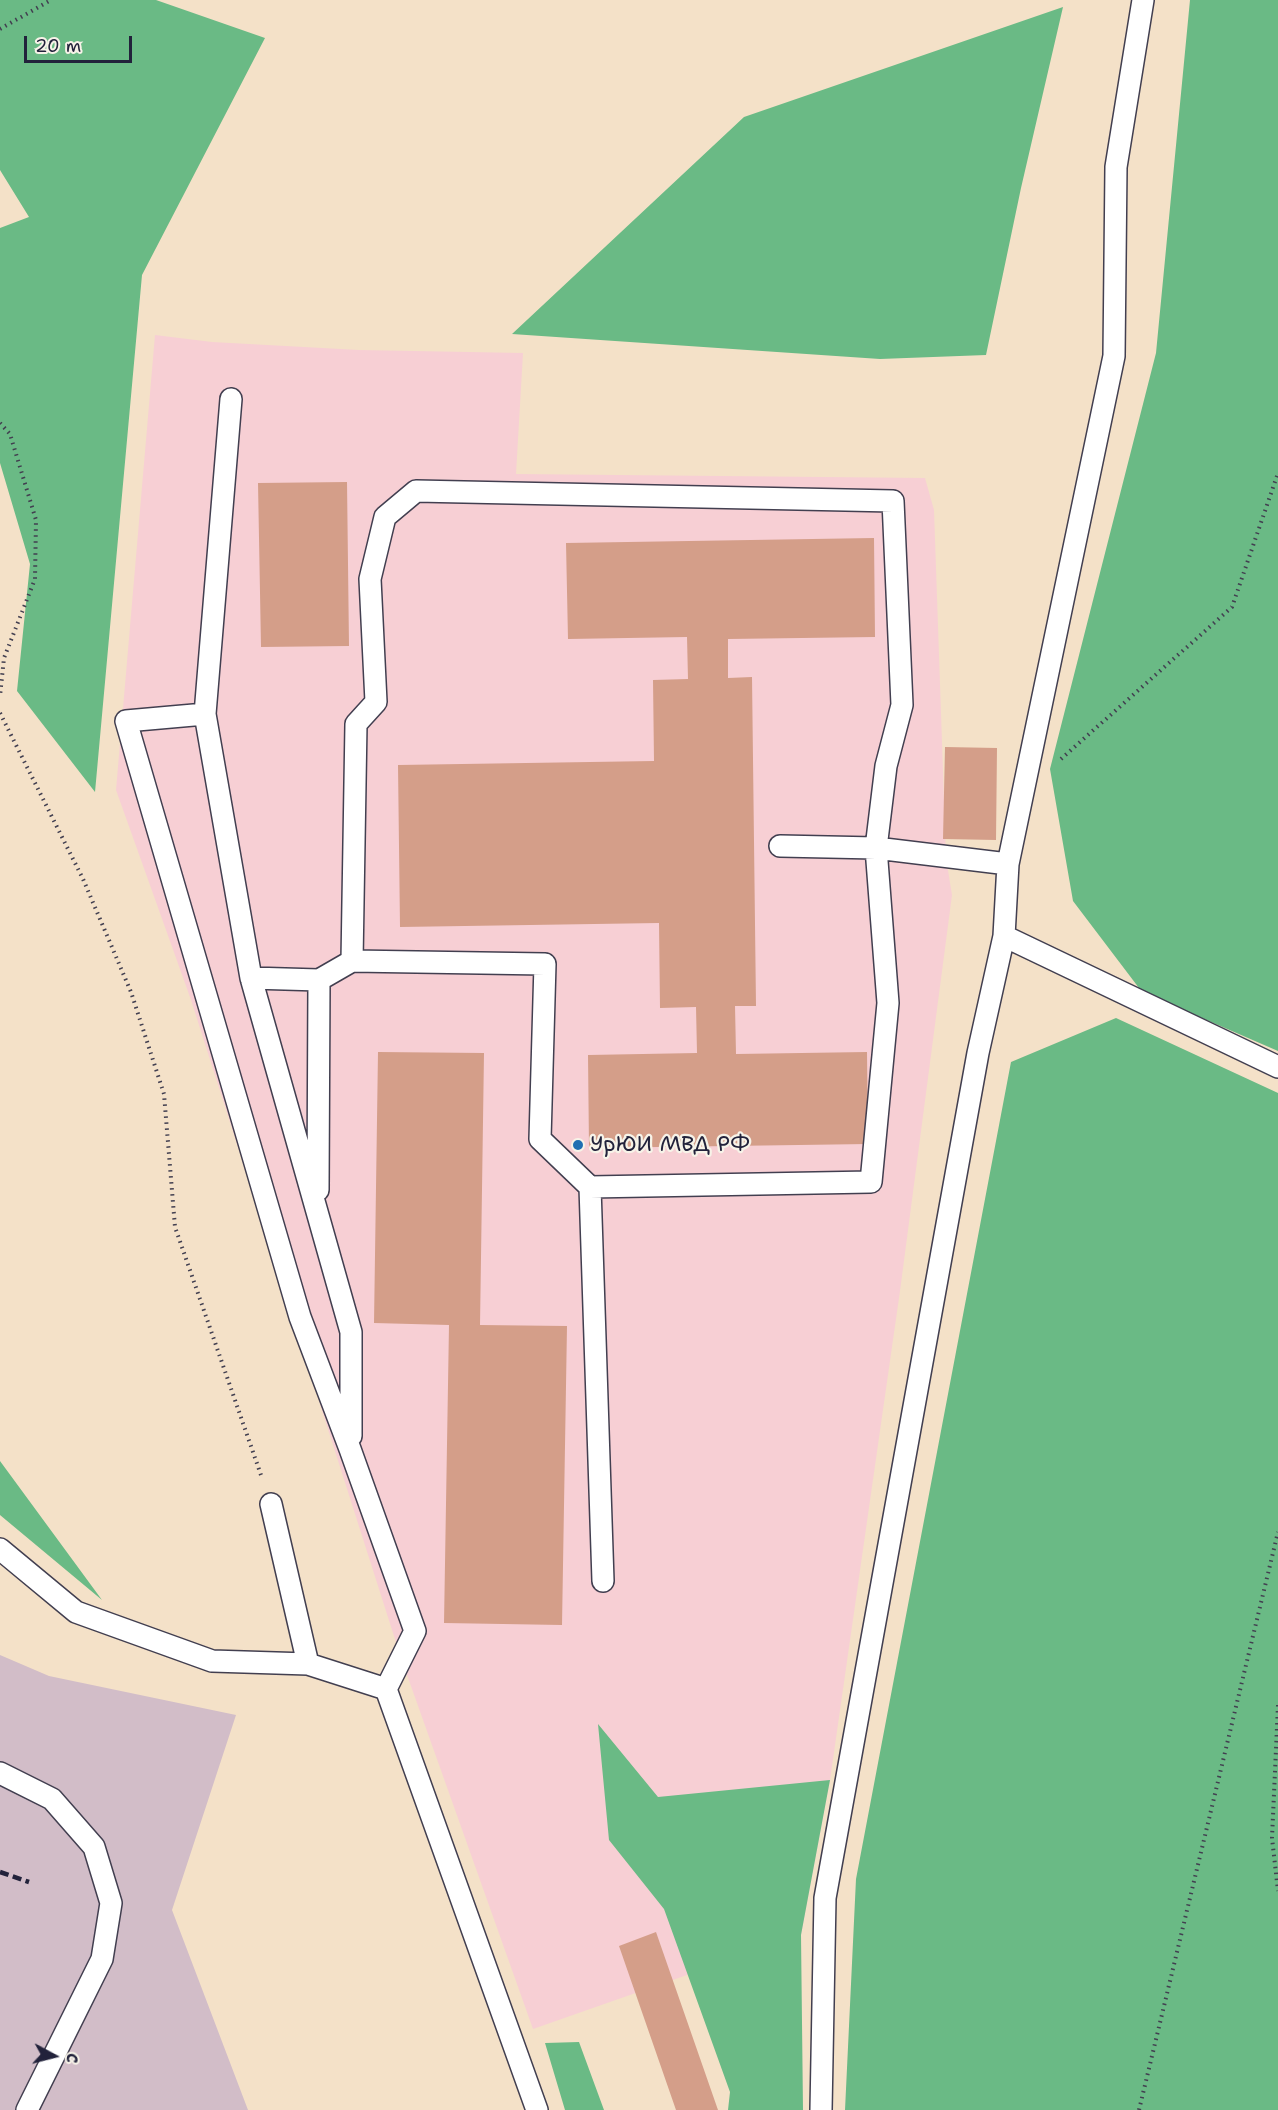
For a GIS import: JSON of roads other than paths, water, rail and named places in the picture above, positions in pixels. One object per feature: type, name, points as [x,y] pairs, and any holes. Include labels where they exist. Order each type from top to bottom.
[{"type":"lane","points":[[820,2110],[825,1898],[978,1053],[1004,936],[1008,864],[1114,356],[1116,167],[1143,0]]},
{"type":"lane","points":[[231,399],[205,714],[251,978],[351,1332],[350,1449]]},
{"type":"lane","points":[[352,961],[356,724],[376,702],[370,579],[385,517],[416,491],[893,501],[902,705],[886,766],[876,848],[888,1003],[871,1182],[590,1187]]},
{"type":"lane","points":[[205,714],[126,720],[300,1317],[415,1631],[386,1689],[537,2110]]},
{"type":"lane","points":[[780,846],[876,848],[1008,864]]},
{"type":"lane","points":[[1004,936],[1278,1067]]},
{"type":"lane","points":[[251,978],[319,980],[352,961],[545,964],[540,1139],[590,1187],[603,1581]]},
{"type":"lane","points":[[318,1216],[319,980]]},
{"type":"lane","points":[[271,1504],[308,1664]]},
{"type":"lane","points":[[0,1549],[76,1612],[86,1616],[212,1661],[308,1664],[386,1689]]},
{"type":"lane","points":[[0,1773],[52,1799],[94,1847],[111,1903],[102,1959],[27,2110]]},
{"type":"railway","points":[[0,1872],[29,1882]]},
{"type":"place","name":"УрЮИ МВД РФ","points":[[578,1145]]}]
